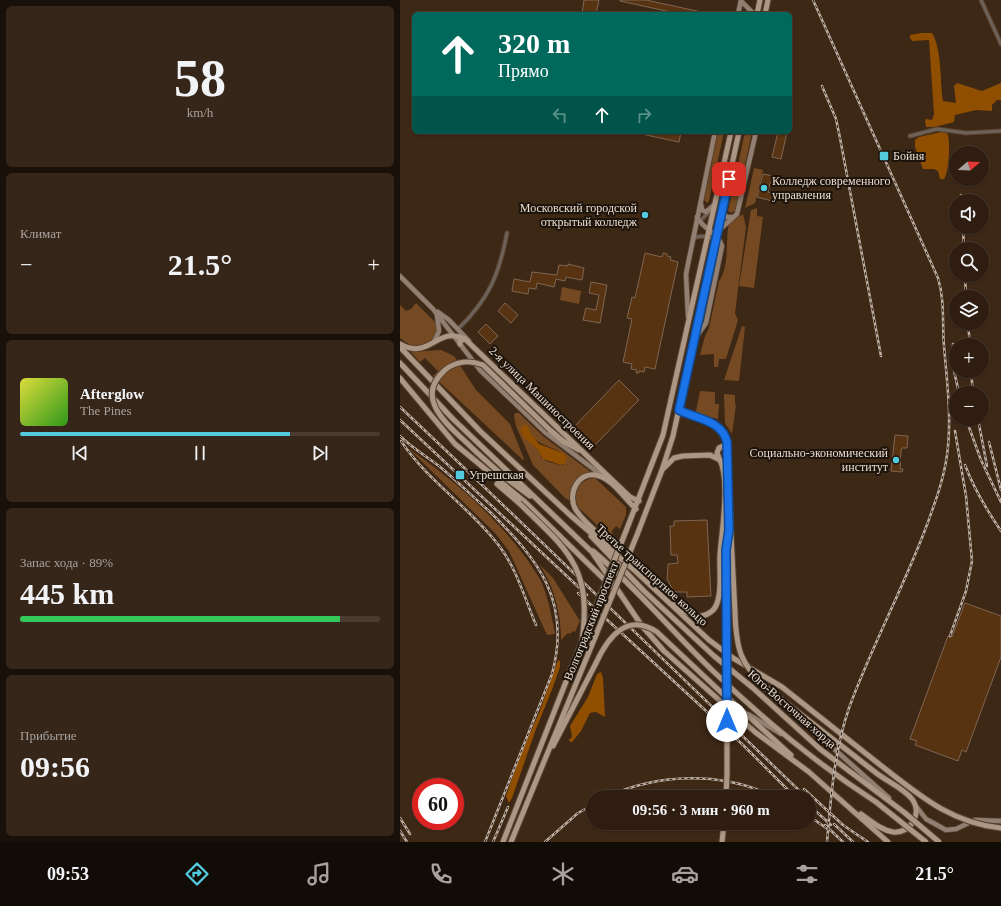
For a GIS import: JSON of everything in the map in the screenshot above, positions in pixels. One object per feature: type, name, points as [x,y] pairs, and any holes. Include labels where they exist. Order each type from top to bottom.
[{"type":"main road","points":[[757,12],[760,0]]},
{"type":"main road","points":[[766,12],[768,0]]},
{"type":"main road","points":[[738,12],[741,1],[754,12]]},
{"type":"main road","name":"Волгоградский проспект","points":[[688,328],[685,282],[715,134]]},
{"type":"main road","name":"Волгоградский проспект","points":[[503,842],[636,509],[663,435],[731,134]]},
{"type":"main road","name":"Волгоградский проспект","points":[[511,842],[637,535],[662,470],[679,410],[739,134]]},
{"type":"main road","points":[[718,231],[736,216],[756,134]]},
{"type":"main road","points":[[701,201],[704,211],[712,209],[716,202]]},
{"type":"main road","points":[[722,210],[726,217],[736,216]]},
{"type":"main road","points":[[694,340],[706,323],[722,246],[698,221]]},
{"type":"main road","name":"2-я улица Машиностроения","points":[[400,276],[433,309],[454,335],[474,364],[546,433],[583,460],[636,509]]},
{"type":"main road","points":[[432,344],[440,327],[438,317],[433,309]]},
{"type":"main road","name":"2-я улица Машиностроения","points":[[433,309],[458,329],[470,343],[630,497],[639,501]]},
{"type":"main road","points":[[400,344],[415,350],[426,348],[442,337],[454,335],[465,338],[470,343]]},
{"type":"main road","points":[[460,344],[460,341],[465,338]]},
{"type":"main road","name":"Третье транспортное кольцо","points":[[400,347],[460,411],[570,515],[633,569],[716,646],[791,694],[880,764],[944,811],[975,824],[1001,828]]},
{"type":"main road","points":[[546,508],[502,475],[446,424],[436,411],[433,401],[433,391],[438,378],[445,370],[454,364],[464,362],[483,365],[550,430],[563,441],[587,455],[583,460]]},
{"type":"main road","name":"Третье транспортное кольцо","points":[[400,363],[453,419],[571,532],[599,562],[635,617],[664,651],[755,732],[809,772],[888,842]]},
{"type":"main road","points":[[400,378],[442,431],[564,546],[577,567],[582,585],[584,601],[582,641]]},
{"type":"main road","points":[[679,410],[718,426],[726,437],[728,450],[729,530],[733,562],[736,638],[740,657],[751,673],[882,794]]},
{"type":"main road","points":[[659,593],[685,612],[695,616],[708,614],[717,604],[719,592],[720,554],[724,522],[724,470],[717,453],[719,448],[723,446],[728,450]]},
{"type":"main road","points":[[466,454],[520,497],[564,537],[614,588],[635,617]]},
{"type":"main road","points":[[662,470],[674,458],[683,456],[710,455],[720,460]]},
{"type":"main road","points":[[606,480],[595,475],[580,480],[573,491],[574,505],[580,515],[633,569]]},
{"type":"main road","name":"Юго-Восточная хорда","points":[[570,515],[644,591],[714,656],[753,688],[820,749],[882,794],[939,842]]},
{"type":"main road","points":[[726,790],[726,550],[729,530]]},
{"type":"main road","name":"Юго-Восточная хорда","points":[[571,532],[609,565],[712,671],[784,736],[836,776],[876,802],[926,842]]},
{"type":"main road","points":[[539,773],[605,645],[614,633],[629,627],[644,626],[657,632],[809,772]]},
{"type":"main road","points":[[769,690],[913,801],[921,814],[942,829],[950,830],[975,820],[1001,821]]},
{"type":"main road","points":[[742,710],[784,736]]},
{"type":"main road","points":[[842,801],[888,831],[901,831],[920,820],[929,821]]},
{"type":"main road","points":[[911,826],[916,815],[913,801]]},
{"type":"main road","points":[[722,842],[723,830]]},
{"type":"street","points":[[981,0],[1001,44]]},
{"type":"street","points":[[910,136],[937,129],[966,133],[1001,131]]},
{"type":"street","points":[[698,221],[712,209]]},
{"type":"street","points":[[458,329],[481,305],[491,288],[501,263],[507,233]]},
{"type":"street","points":[[693,238],[709,234]]},
{"type":"shaded area","points":[[932,33],[938,48],[943,101],[956,103],[954,86],[957,83],[982,91],[1001,83],[1001,100],[997,100],[992,105],[992,111],[976,110],[955,115],[954,122],[935,127],[926,127],[925,120],[932,120],[934,114],[929,40],[912,41],[910,38],[910,35]]},
{"type":"shaded area","points":[[941,132],[947,133],[949,142],[948,164],[944,179],[940,179],[938,171],[934,169],[923,169],[915,147],[915,140],[919,137]]},
{"type":"shaded area","points":[[718,134],[724,134],[709,201],[707,203],[704,200]]},
{"type":"shaded area","points":[[745,134],[752,134],[735,211],[731,213],[728,211]]},
{"type":"shaded area","points":[[754,168],[763,170],[755,203],[745,208]]},
{"type":"shaded area","points":[[757,208],[757,216],[763,217],[754,288],[739,286],[751,210]]},
{"type":"shaded area","points":[[743,214],[746,227],[735,313],[738,320],[726,359],[719,359],[718,367],[714,367],[714,354],[700,355],[705,336],[709,328],[719,281],[725,268],[729,223]]},
{"type":"shaded area","points":[[562,287],[581,291],[579,304],[560,300]]},
{"type":"shaded area","points":[[416,303],[437,324],[435,337],[431,342],[418,346],[411,345],[400,338],[400,305],[406,311],[411,309]]},
{"type":"shaded area","points":[[742,326],[745,327],[739,381],[724,380]]},
{"type":"shaded area","points":[[441,350],[454,356],[476,390],[510,424],[524,459],[523,460],[433,376],[438,371],[425,358],[420,362],[411,352]]},
{"type":"shaded area","points":[[700,391],[715,392],[715,404],[719,404],[718,419],[698,414],[696,411]]},
{"type":"shaded area","points":[[724,394],[735,395],[736,405],[732,434],[725,423]]},
{"type":"shaded area","points":[[515,413],[519,413],[543,436],[592,473],[575,482],[571,490],[570,501],[565,498],[533,465],[516,426],[514,416]],"holes":[[[528,426],[530,433],[539,442],[557,450],[567,457],[563,465],[552,463],[542,458],[537,449],[520,430]]]},
{"type":"shaded area","points":[[523,425],[528,426],[530,432],[539,444],[563,453],[567,457],[565,463],[561,465],[543,459],[537,449],[524,438],[520,430]]},
{"type":"shaded area","points":[[408,448],[442,473],[475,501],[519,549],[542,583],[549,604],[555,634],[547,635],[509,551],[495,533]]},
{"type":"shaded area","points":[[595,478],[626,507],[626,515],[620,529],[616,526],[612,531],[613,535],[617,539],[615,542],[579,508],[576,502],[576,492],[581,484],[584,481]]},
{"type":"shaded area","points":[[539,564],[553,578],[580,621],[575,632],[573,631],[570,634],[568,633],[561,640],[560,620],[556,600],[549,581]]},
{"type":"shaded area","points":[[558,660],[560,661],[560,667],[509,803],[506,796],[520,756],[539,713]]},
{"type":"shaded area","points":[[601,672],[603,678],[605,717],[596,712],[590,713],[581,731],[572,742],[570,742],[569,740],[572,737],[570,726],[588,697],[597,674]]},
{"type":"building","points":[[584,0],[599,0],[596,12],[582,12]]},
{"type":"building","points":[[646,0],[701,12],[671,12],[620,1]]},
{"type":"building","points":[[642,134],[681,134],[679,142]]},
{"type":"building","points":[[778,134],[787,134],[781,159],[772,157]]},
{"type":"building","name":"Колледж современного управления","points":[[763,174],[778,177],[776,184],[770,183],[768,192],[774,194],[772,201],[757,197]]},
{"type":"building","points":[[645,253],[662,257],[663,253],[667,254],[667,256],[671,257],[670,260],[678,262],[655,369],[645,367],[644,372],[639,371],[639,373],[636,373],[637,370],[631,369],[632,364],[623,362],[632,319],[627,318],[632,297],[635,298]]},
{"type":"building","points":[[568,264],[584,268],[582,280],[566,277],[565,281],[556,279],[554,287],[537,283],[536,289],[529,288],[528,294],[512,291],[514,279],[530,282],[532,272],[557,275],[559,265],[568,266]]},
{"type":"building","points":[[591,282],[607,285],[600,323],[583,320],[586,308],[596,310],[599,295],[589,293]]},
{"type":"building","points":[[505,303],[518,315],[511,323],[498,311]]},
{"type":"building","points":[[486,324],[498,336],[490,344],[478,332]]},
{"type":"building","points":[[619,380],[639,400],[592,448],[572,429]]},
{"type":"building","name":"Социально-экономический институт","points":[[895,435],[908,436],[907,448],[902,448],[901,451],[900,469],[903,469],[902,472],[891,471]]},
{"type":"building","points":[[707,520],[711,596],[687,597],[687,592],[676,592],[673,590],[667,579],[668,564],[678,563],[677,555],[671,555],[670,526],[674,526],[674,521]]},
{"type":"building","points":[[965,603],[1001,616],[1001,657],[966,752],[962,750],[958,761],[915,745],[917,741],[910,739],[948,636],[952,637]]},
{"type":"railway","points":[[813,0],[938,278],[942,304],[949,414],[947,455],[937,497],[909,569],[858,685],[844,724],[834,774],[827,842]]},
{"type":"railway","points":[[822,86],[836,119],[881,356]]},
{"type":"railway","points":[[963,234],[964,242]]},
{"type":"railway","points":[[965,282],[966,290]]},
{"type":"railway","points":[[969,330],[969,338]]},
{"type":"railway","points":[[956,378],[957,386]]},
{"type":"railway","points":[[972,378],[972,386]]},
{"type":"railway","points":[[400,407],[799,790]]},
{"type":"railway","points":[[400,420],[587,595]]},
{"type":"railway","points":[[969,426],[981,460],[1001,502]]},
{"type":"railway","points":[[979,426],[987,466]]},
{"type":"railway","points":[[950,636],[966,591],[972,561],[966,496],[955,431]]},
{"type":"railway","points":[[400,436],[445,471],[507,529],[536,564],[554,603],[557,624],[557,648],[552,674],[485,842]]},
{"type":"railway","points":[[401,441],[424,469],[489,533],[500,547],[516,575],[536,625]]},
{"type":"railway","points":[[989,442],[1001,490]]},
{"type":"railway","points":[[965,465],[981,499],[1001,531]]},
{"type":"railway","points":[[578,593],[743,745],[788,790]]},
{"type":"railway","points":[[624,790],[647,783],[690,778],[712,779],[734,783],[758,790]]},
{"type":"railway","points":[[804,789],[843,825],[868,842]]},
{"type":"railway","points":[[493,842],[508,807]]},
{"type":"railway","points":[[545,842],[578,813],[586,809]]},
{"type":"railway","points":[[816,811],[831,825]]},
{"type":"railway","points":[[400,818],[410,834]]},
{"type":"railway","points":[[816,821],[829,830]]},
{"type":"railway","points":[[834,824],[853,842]]},
{"type":"railway","points":[[825,825],[843,842]]},
{"type":"railway","points":[[400,831],[407,842]]},
{"type":"place","name":"Бойня","points":[[884,156]]},
{"type":"place","name":"Колледж современного управления","points":[[764,188]]},
{"type":"place","name":"Московский городской открытый колледж","points":[[645,215]]},
{"type":"place","name":"Социально-экономический институт","points":[[896,460]]},
{"type":"place","name":"Угрешская","points":[[460,475]]},
{"type":"route","points":[[727,721],[726,550],[729,530],[727,442],[721,428],[679,410],[729,179]]}]
